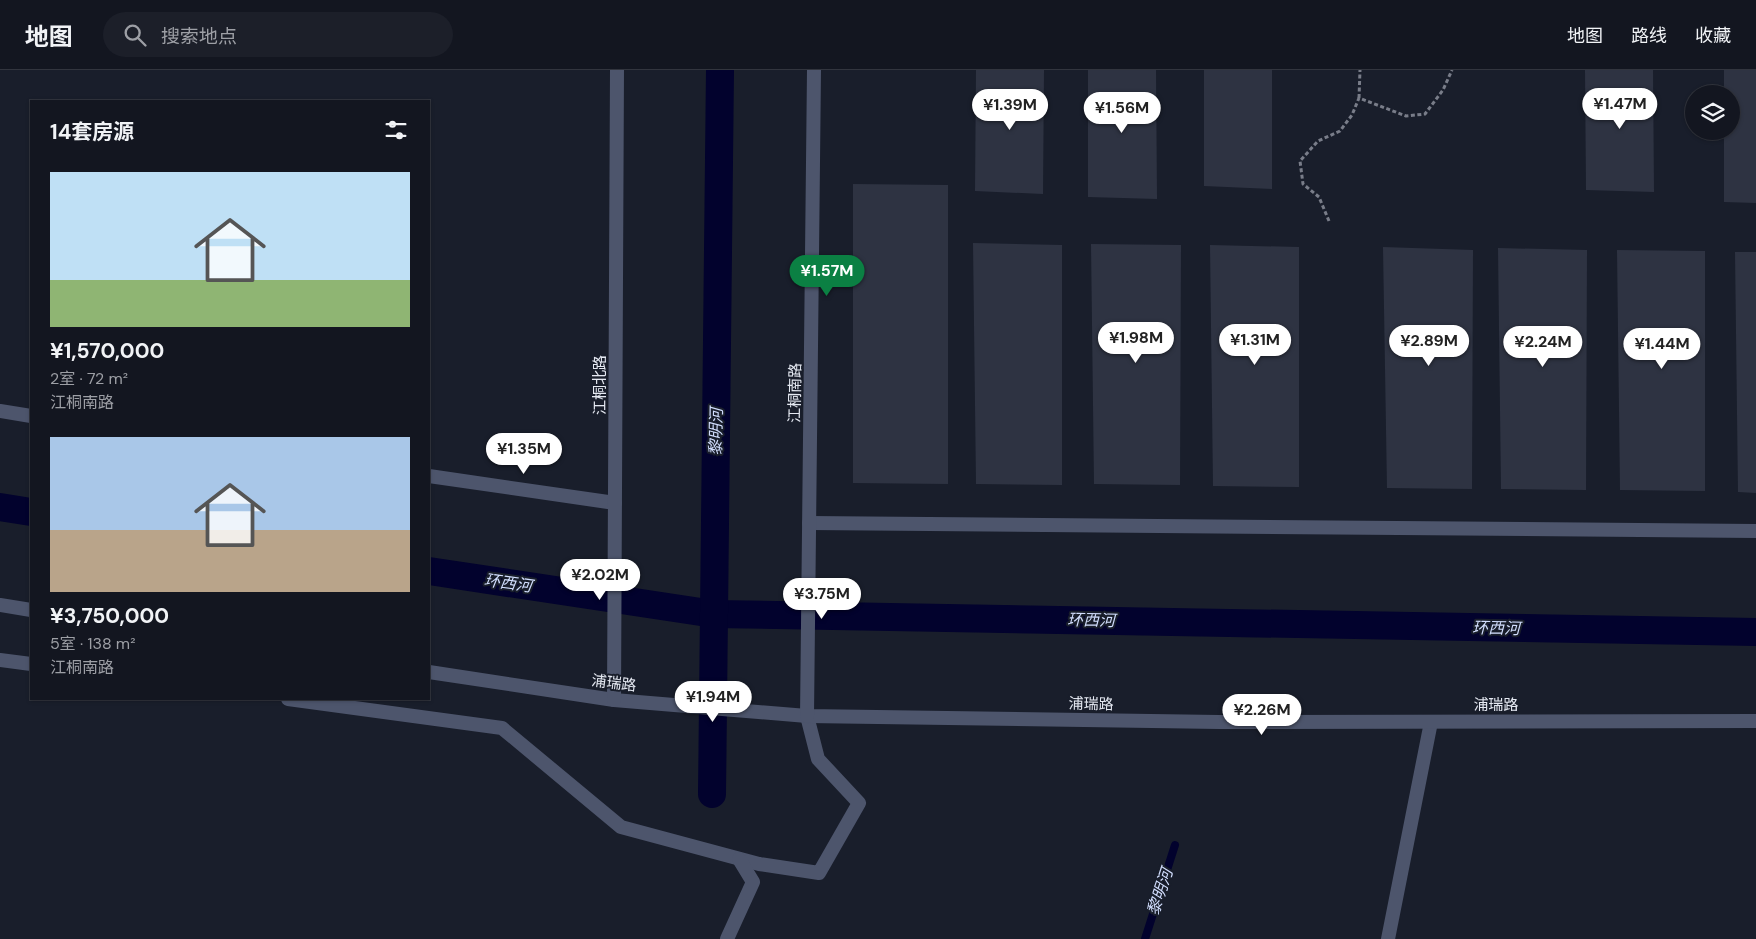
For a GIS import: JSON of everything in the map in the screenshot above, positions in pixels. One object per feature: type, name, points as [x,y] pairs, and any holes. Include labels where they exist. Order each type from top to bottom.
[{"type":"street","name":"江桐北路","points":[[614,700],[617,70]]},
{"type":"street","name":"江桐南路","points":[[739,859],[818,873],[859,803],[818,759],[807,716],[814,70]]},
{"type":"street","points":[[0,411],[30,416]]},
{"type":"street","points":[[430,476],[616,504]]},
{"type":"street","points":[[809,523],[1756,531]]},
{"type":"street","points":[[0,605],[30,610]]},
{"type":"street","points":[[0,660],[30,664]]},
{"type":"street","name":"浦瑞路","points":[[430,672],[614,700],[807,716],[1219,722],[1756,721]]},
{"type":"street","points":[[295,700],[502,728],[621,827],[739,859],[753,882],[727,939]]},
{"type":"street","points":[[1388,939],[1431,722]]},
{"type":"path","points":[[1329,221],[1319,198],[1303,184],[1300,161],[1318,141],[1340,130],[1352,115],[1359,98],[1360,70]]},
{"type":"path","points":[[1359,98],[1406,116],[1425,114],[1443,90],[1452,70]]},
{"type":"building","points":[[976,70],[1044,70],[1043,194],[975,191]]},
{"type":"building","points":[[1088,70],[1156,70],[1157,199],[1088,197]]},
{"type":"building","points":[[1204,70],[1272,70],[1272,189],[1204,186]]},
{"type":"building","points":[[1585,70],[1653,70],[1654,192],[1586,190]]},
{"type":"building","points":[[1724,70],[1756,70],[1756,203],[1724,202],[1724,140],[1740,140],[1740,85],[1724,85]]},
{"type":"building","points":[[853,184],[948,185],[948,484],[853,483]]},
{"type":"building","points":[[973,243],[1062,245],[1062,485],[976,484]]},
{"type":"building","points":[[1091,244],[1181,245],[1180,485],[1094,484]]},
{"type":"building","points":[[1210,245],[1299,247],[1299,487],[1213,486]]},
{"type":"building","points":[[1383,247],[1473,250],[1472,489],[1387,488]]},
{"type":"building","points":[[1498,248],[1587,250],[1586,490],[1501,489]]},
{"type":"building","points":[[1617,250],[1705,251],[1705,491],[1620,490]]},
{"type":"building","points":[[1735,252],[1756,252],[1756,493],[1738,492]]},
{"type":"waterway","name":"黎明河","points":[[712,794],[720,70]]},
{"type":"waterway","name":"环西河","points":[[0,507],[30,512]]},
{"type":"waterway","name":"环西河","points":[[430,571],[714,614],[1756,632]]},
{"type":"waterway","name":"黎明河","points":[[1145,939],[1175,845]]}]
